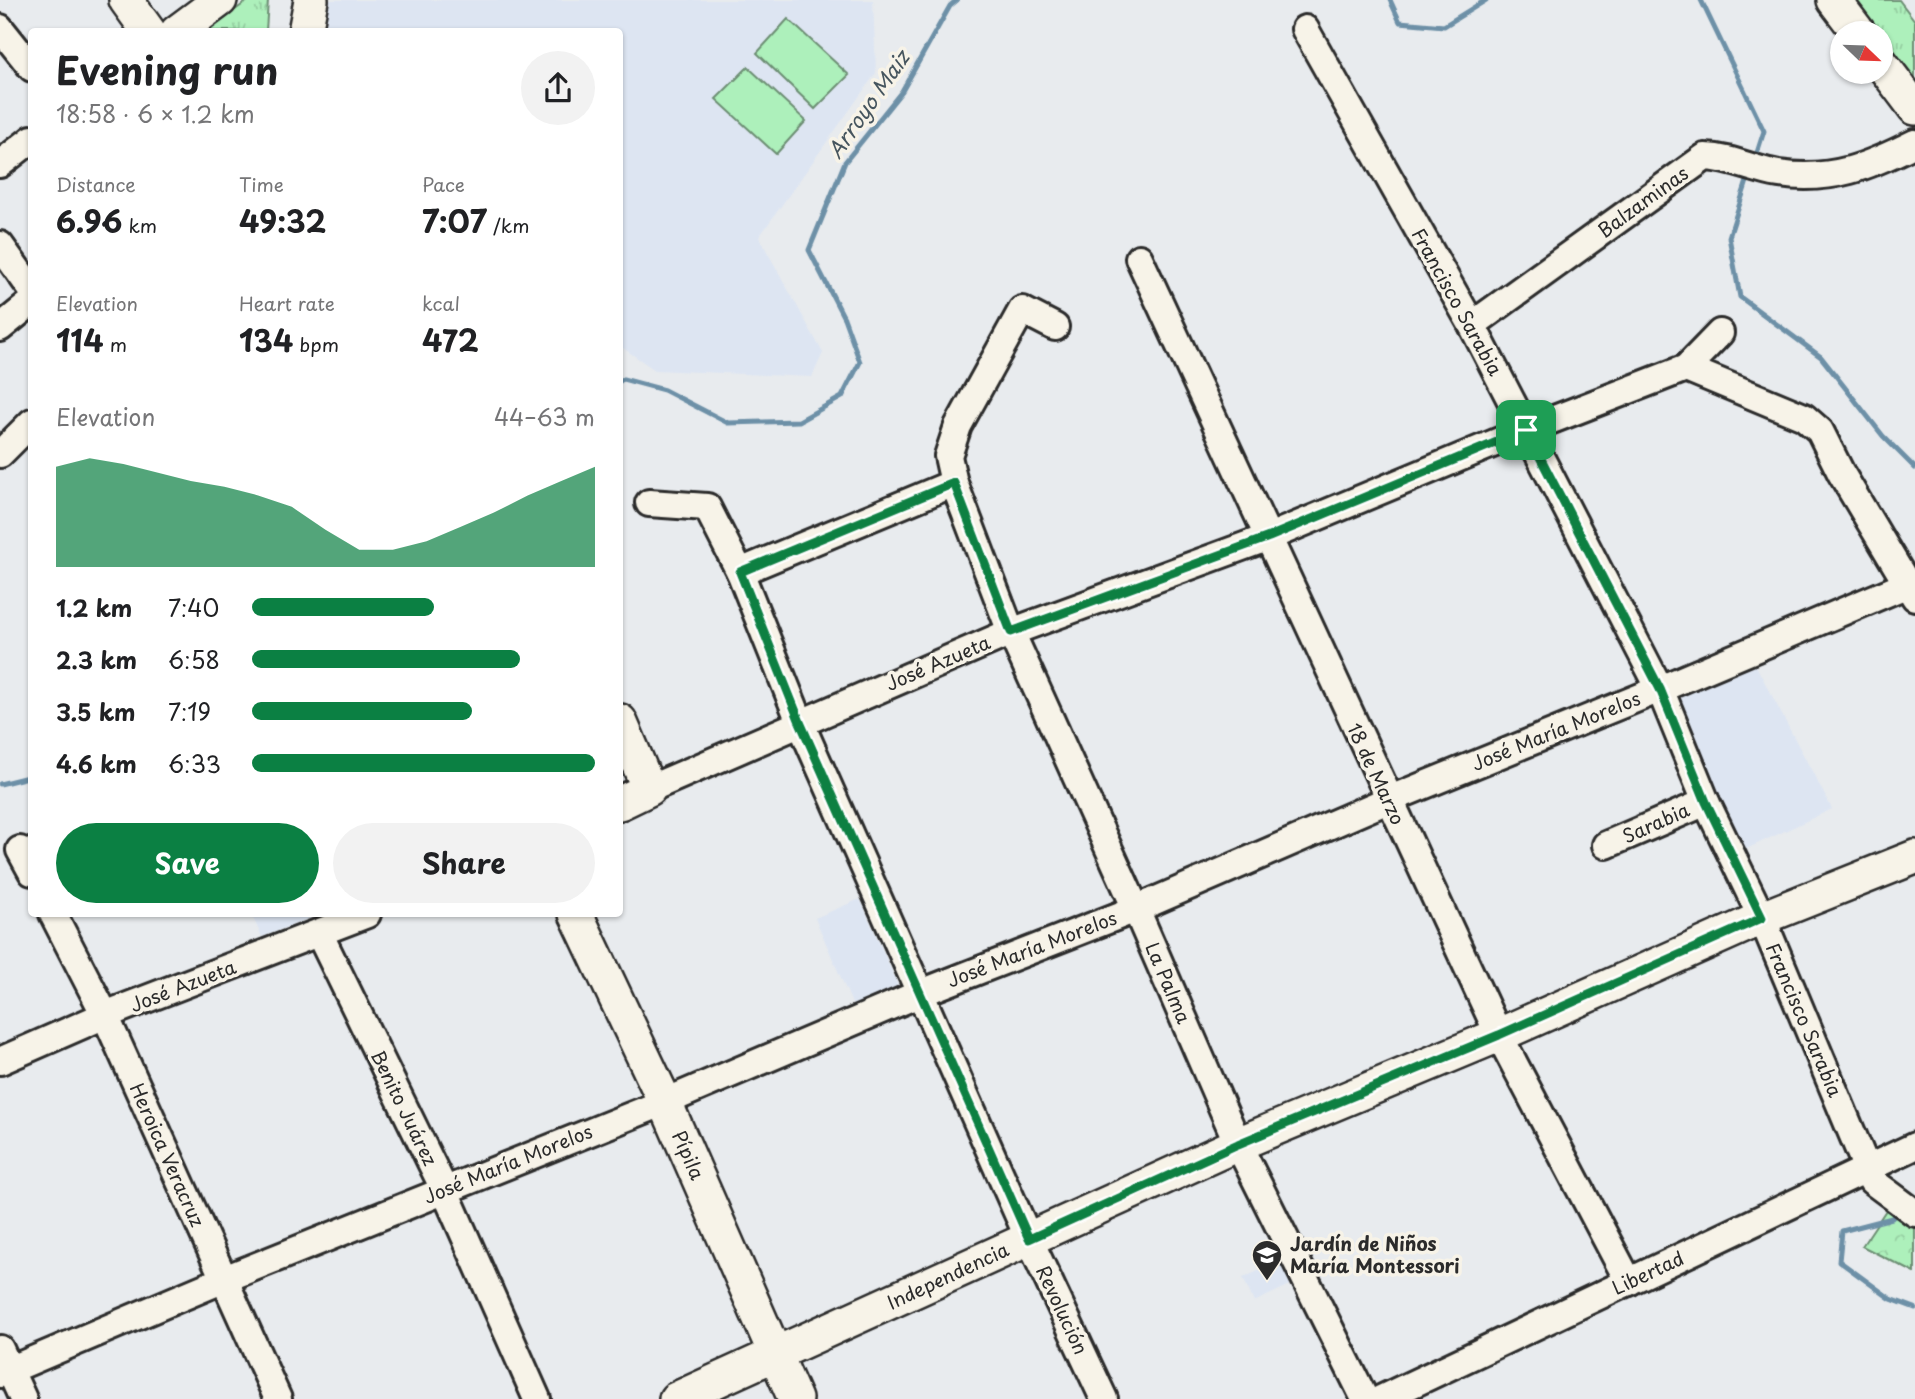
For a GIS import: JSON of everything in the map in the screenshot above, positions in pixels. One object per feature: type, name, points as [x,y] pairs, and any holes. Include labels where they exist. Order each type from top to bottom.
[{"type":"main road","points":[[126,0],[146,28]]},
{"type":"main road","points":[[306,28],[311,0]]},
{"type":"main road","points":[[1834,0],[1850,21]]},
{"type":"main road","points":[[1894,80],[1915,108]]},
{"type":"main road","points":[[623,728],[649,789]]},
{"type":"main road","name":"José Azueta","points":[[623,802],[649,789]]},
{"type":"main road","name":"Independencia","points":[[676,1399],[1238,1144],[1499,1035],[1762,918],[1915,857]]},
{"type":"main road","name":"Pípila","points":[[577,917],[665,1102],[795,1399]]},
{"type":"street","points":[[0,27],[28,63]]},
{"type":"street","name":"Francisco Sarabia","points":[[1305,29],[1472,325],[1660,689],[1706,802],[1762,918],[1869,1176]]},
{"type":"street","points":[[0,164],[28,142]]},
{"type":"street","name":"Balzaminas","points":[[1472,325],[1705,158],[1725,158],[1779,174],[1832,176],[1883,159],[1915,143]]},
{"type":"street","points":[[0,245],[28,285]]},
{"type":"street","name":"18 de Marzo","points":[[1139,258],[1499,1035],[1629,1282]]},
{"type":"street","points":[[0,328],[28,291]]},
{"type":"street","name":"La Palma","points":[[1055,327],[1022,310],[958,426],[948,456],[954,483],[1011,632],[1238,1144],[1365,1399]]},
{"type":"street","name":"José Azueta","points":[[649,789],[1011,632],[1269,537],[1526,430],[1686,368],[1720,334]]},
{"type":"street","points":[[1686,368],[1804,417],[1821,431],[1841,473],[1911,591]]},
{"type":"street","points":[[0,454],[28,426]]},
{"type":"street","points":[[740,572],[954,483]]},
{"type":"street","name":"Revolución","points":[[649,503],[707,507],[740,572],[800,722],[1029,1239],[1104,1399]]},
{"type":"street","name":"José María Morelos","points":[[3,1365],[665,1102],[921,993],[1136,909],[1388,800],[1660,689],[1911,591]]},
{"type":"street","name":"Sarabia","points":[[1606,845],[1706,802]]},
{"type":"street","name":"Heroica Veracruz","points":[[55,917],[105,1015],[222,1280],[278,1399]]},
{"type":"street","name":"José Azueta","points":[[0,1061],[105,1015],[359,917]]},
{"type":"street","name":"Benito Juárez","points":[[319,933],[444,1189],[537,1399]]},
{"type":"street","name":"Libertad","points":[[1381,1399],[1629,1282],[1869,1176],[1915,1146]]},
{"type":"street","points":[[1869,1176],[1915,1213]]},
{"type":"street","points":[[3,1365],[23,1399]]},
{"type":"shaded area","points":[[320,0],[873,0],[876,73],[759,237],[823,353],[812,377],[655,370],[623,348],[623,28],[315,28]]},
{"type":"shaded area","points":[[1754,662],[1832,809],[1744,850],[1676,695]]},
{"type":"shaded area","points":[[860,899],[899,988],[854,1008],[815,918]]},
{"type":"shaded area","points":[[252,917],[312,917],[262,937]]},
{"type":"shaded area","name":"Jardín de Niños María Montessori","points":[[1280,1261],[1290,1285],[1254,1302],[1243,1278]]},
{"type":"green space","points":[[249,0],[268,0],[266,28],[210,28]]},
{"type":"green space","points":[[1845,0],[1899,0],[1915,21],[1915,78],[1904,76],[1894,64],[1894,21],[1861,21]]},
{"type":"green space","points":[[788,19],[849,75],[815,109],[757,53]]},
{"type":"green space","points":[[748,67],[806,121],[776,154],[716,99]]},
{"type":"green space","points":[[1890,1204],[1915,1218],[1915,1273],[1862,1246]]},
{"type":"waterway","name":"Arroyo Maiz","points":[[623,379],[664,390],[728,423],[799,421],[842,397],[860,362],[844,318],[809,250],[845,162],[902,91],[950,6],[957,0]]},
{"type":"waterway","name":"Arroyo Maiz","points":[[1390,0],[1400,22],[1444,26],[1486,0]]},
{"type":"waterway","name":"Arroyo Maiz","points":[[1701,0],[1764,131],[1755,159]]},
{"type":"waterway","name":"Arroyo Maiz","points":[[1749,175],[1729,237],[1740,297],[1821,357],[1883,436],[1915,468]]},
{"type":"waterway","name":"Arroyo Maiz","points":[[0,784],[28,777]]},
{"type":"waterway","points":[[1899,1211],[1892,1218],[1842,1231],[1839,1261],[1891,1299],[1915,1308]]},
{"type":"place","name":"Jardín de Niños María Montessori","points":[[1267,1282]]},
{"type":"route","points":[[1526,430],[1660,689],[1706,802],[1762,918],[1499,1035],[1238,1144],[1029,1239],[800,722],[740,572],[954,483],[1011,632],[1269,537],[1526,430]]}]
